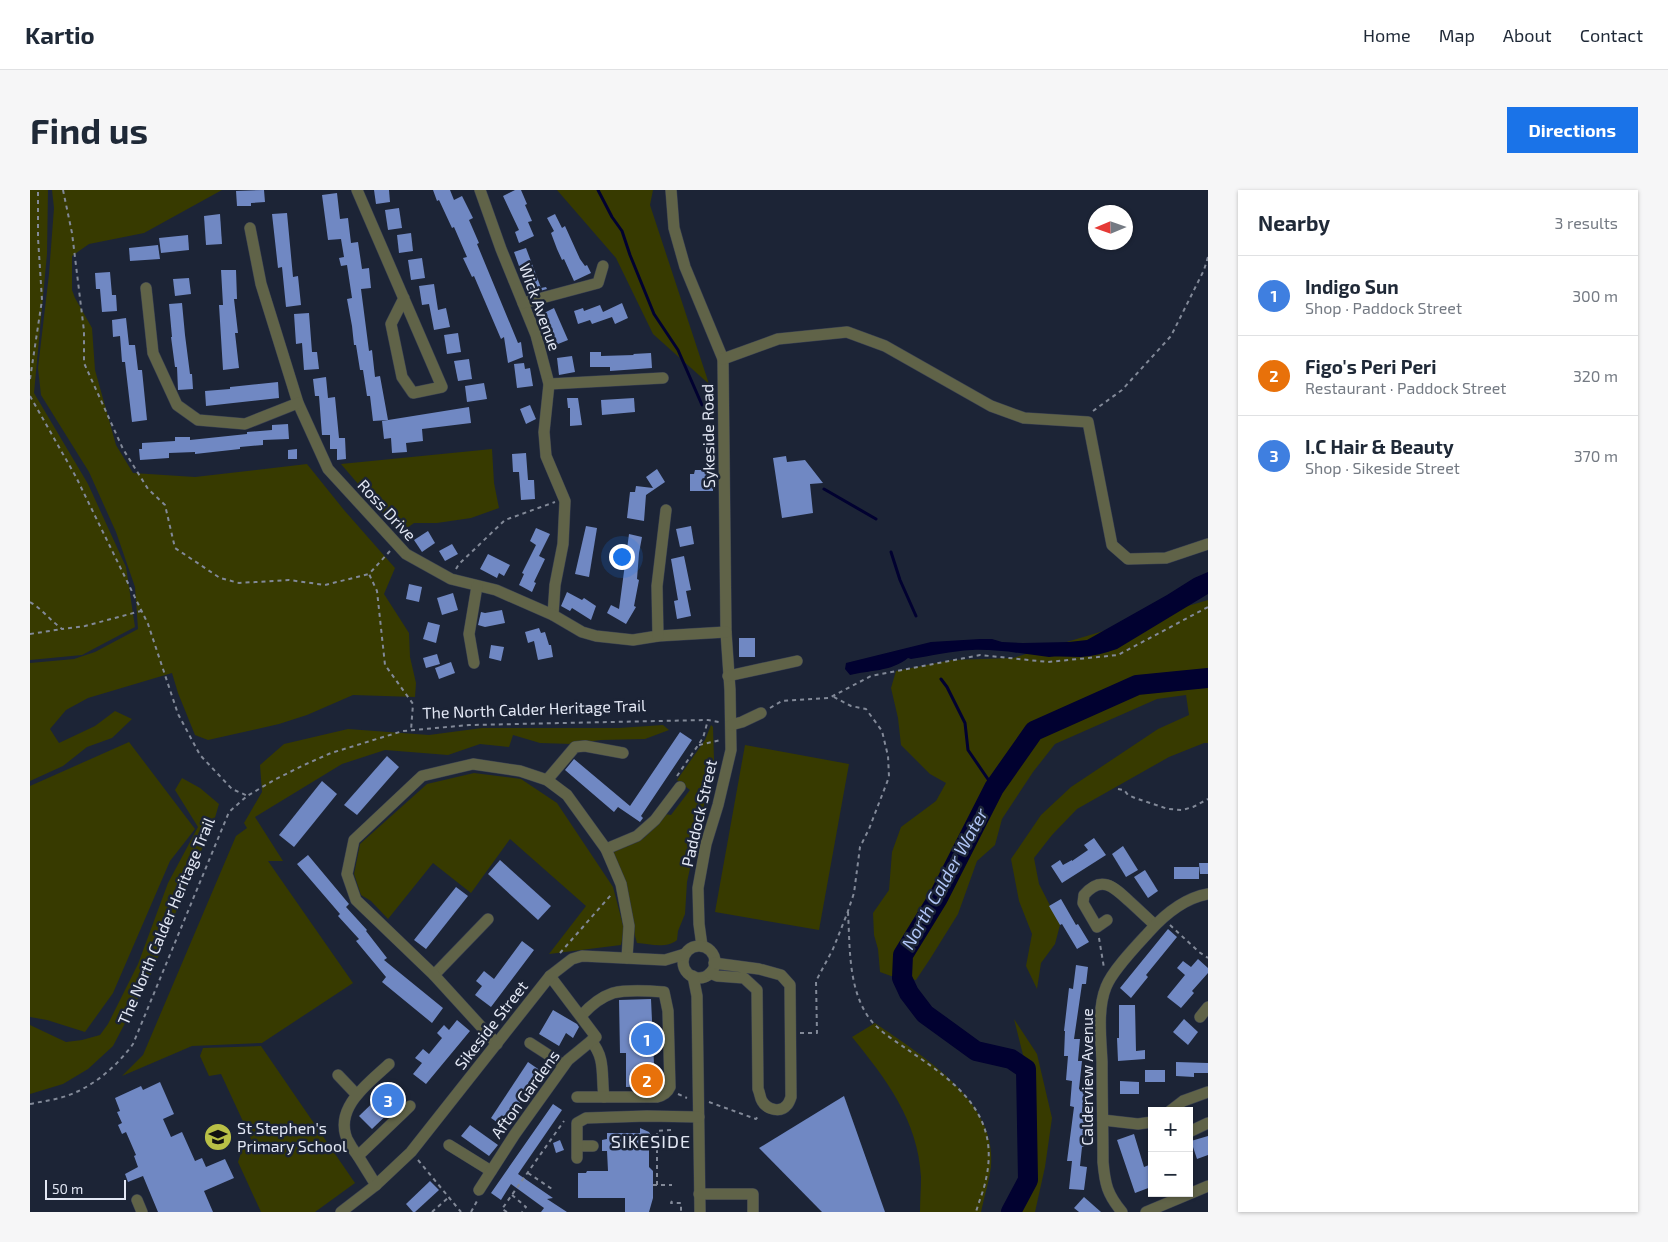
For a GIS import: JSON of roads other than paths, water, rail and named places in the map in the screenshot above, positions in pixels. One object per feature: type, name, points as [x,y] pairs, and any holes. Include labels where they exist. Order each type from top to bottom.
[{"type":"street","points":[[357,190],[404,298],[442,387],[413,393],[402,378],[391,324],[404,298]]},
{"type":"street","name":"Wick Avenue","points":[[480,190],[500,249],[536,335],[549,384],[544,432],[546,456],[565,502],[563,544],[555,585],[552,615]]},
{"type":"street","name":"Sykeside Road","points":[[671,190],[674,228],[685,266],[723,359],[726,632],[731,710]]},
{"type":"street","name":"Ross Drive","points":[[250,228],[262,284],[298,403],[328,469],[406,554],[451,579],[496,590],[552,615],[582,632],[596,636],[633,640],[658,636],[726,632]]},
{"type":"street","points":[[523,304],[598,283],[603,266]]},
{"type":"street","points":[[146,288],[153,354],[176,405],[198,420],[245,424],[298,403]]},
{"type":"street","points":[[723,359],[778,339],[847,332],[885,346],[991,406],[1024,418],[1088,422],[1112,545],[1128,559],[1166,558],[1208,544]]},
{"type":"street","points":[[549,384],[663,378]]},
{"type":"street","points":[[658,636],[657,586],[666,510]]},
{"type":"street","points":[[474,664],[469,634],[478,586]]},
{"type":"street","points":[[728,676],[798,661]]},
{"type":"street","name":"Paddock Street","points":[[701,971],[683,964],[693,949],[699,924],[698,888],[706,844],[718,804],[730,750],[731,710]]},
{"type":"street","points":[[731,725],[761,713]]},
{"type":"street","points":[[547,780],[575,747],[585,746],[623,753]]},
{"type":"street","points":[[497,1044],[434,975],[356,900],[346,874],[354,840],[422,776],[473,764],[520,771],[547,780],[566,795],[606,849],[621,884],[629,926],[627,958]]},
{"type":"street","points":[[606,849],[638,836],[655,820],[680,787]]},
{"type":"street","points":[[1107,920],[1096,927],[1082,899],[1088,890],[1101,884],[1115,888],[1159,922]]},
{"type":"street","name":"Calderview Avenue","points":[[1122,1212],[1114,1203],[1105,1183],[1103,1162],[1101,1027],[1102,1004],[1106,988],[1132,951],[1159,922],[1188,900],[1208,894]]},
{"type":"street","points":[[434,975],[488,919]]},
{"type":"street","points":[[693,949],[709,950],[712,954],[701,971],[697,996],[700,1212]]},
{"type":"street","name":"Sikeside Street","points":[[666,960],[693,949]]},
{"type":"street","name":"Sikeside Street","points":[[341,1212],[376,1185],[411,1152],[550,976],[572,959],[582,956],[666,960],[701,971]]},
{"type":"street","points":[[701,971],[762,970],[781,975],[790,986],[791,1097],[787,1106],[774,1110],[766,1107],[758,1089],[757,990],[762,970]]},
{"type":"street","points":[[701,971],[717,976],[744,978],[757,990]]},
{"type":"street","points":[[550,976],[596,1037],[591,1041],[597,1047],[602,1063],[604,1097]]},
{"type":"street","points":[[577,1098],[656,1097],[662,1096],[670,1087],[668,1011],[664,992],[613,993],[599,1000],[581,1016]]},
{"type":"street","points":[[1200,1017],[1208,1007]]},
{"type":"street","name":"Afton Gardens","points":[[479,1190],[515,1134],[564,1065],[591,1041]]},
{"type":"street","points":[[530,1043],[564,1065]]},
{"type":"street","points":[[376,1185],[347,1139],[344,1128],[349,1105],[388,1064]]},
{"type":"street","points":[[338,1075],[357,1095]]},
{"type":"street","points":[[1175,1107],[1183,1101],[1208,1092]]},
{"type":"street","points":[[358,1156],[410,1106]]},
{"type":"street","points":[[593,1146],[577,1152],[578,1123],[586,1118],[699,1117]]},
{"type":"street","points":[[1103,1120],[1138,1124],[1148,1123]]},
{"type":"street","points":[[1193,1130],[1208,1123]]},
{"type":"street","points":[[449,1145],[491,1171]]},
{"type":"street","points":[[1146,1212],[1208,1186]]},
{"type":"street","points":[[699,1194],[752,1194],[753,1212]]},
{"type":"street","points":[[137,1200],[142,1212]]},
{"type":"waterway","points":[[598,190],[612,217],[622,231],[654,314],[678,350],[702,405]]},
{"type":"waterway","points":[[824,489],[876,519]]},
{"type":"waterway","points":[[891,552],[900,580],[916,616]]},
{"type":"waterway","name":"North Calder Water","points":[[1011,1212],[1028,1180],[1026,1069],[1011,1059],[976,1051],[925,1014],[909,993],[902,978],[903,955],[938,898],[994,788],[1034,731],[1137,685],[1208,678]]},
{"type":"waterway","points":[[941,679],[965,723],[968,750],[994,788]]},
{"type":"place","name":"Indigo Sun","points":[[647,1039]]},
{"type":"place","name":"Figo's Peri Peri","points":[[647,1080]]},
{"type":"place","name":"I.C Hair & Beauty","points":[[388,1100]]},
{"type":"place","name":"St Stephen's Primary School","points":[[218,1137]]},
{"type":"district","name":"SIKESIDE","points":[[651,1142]]}]
